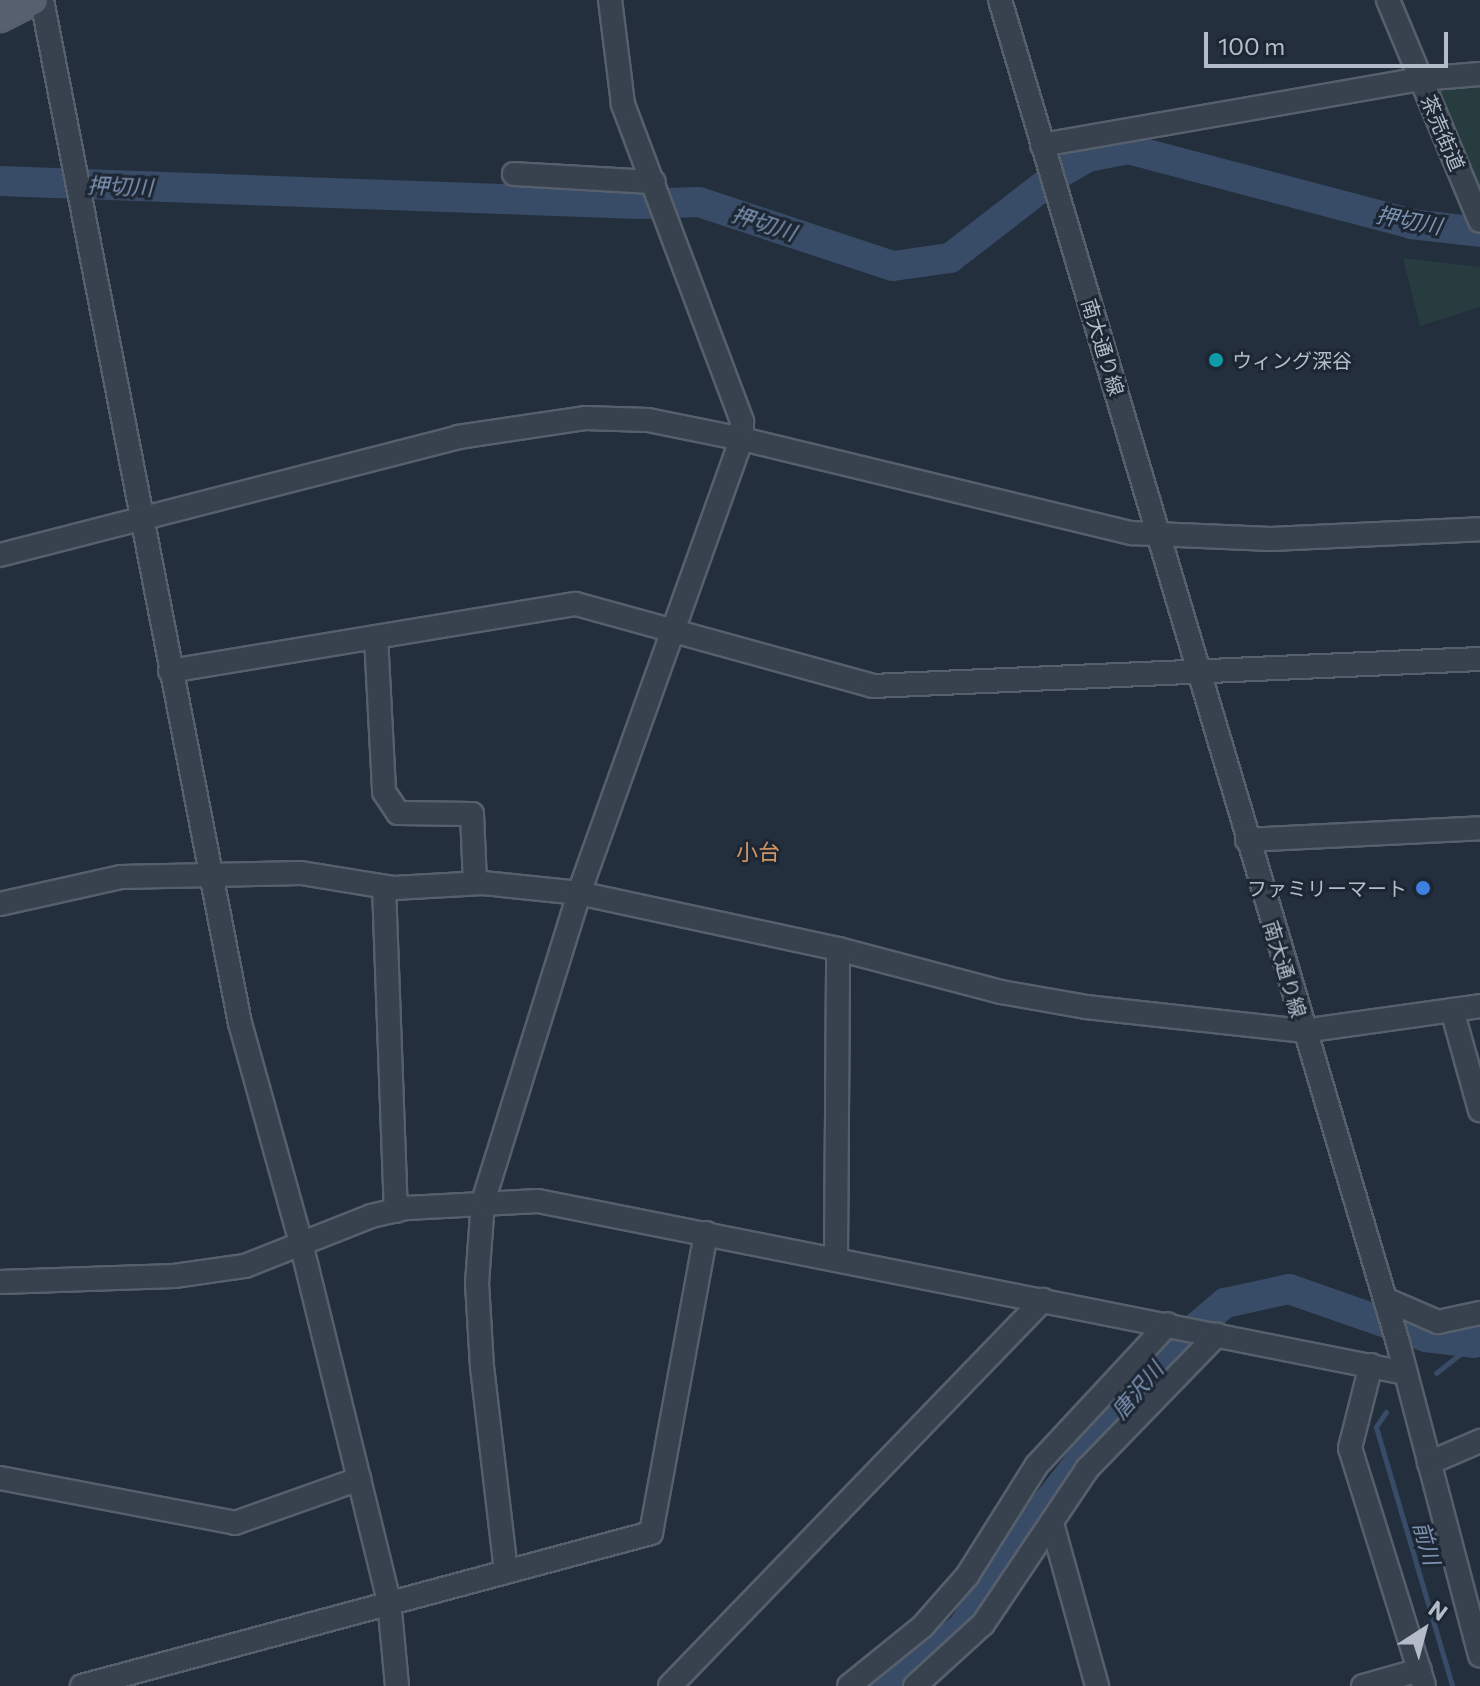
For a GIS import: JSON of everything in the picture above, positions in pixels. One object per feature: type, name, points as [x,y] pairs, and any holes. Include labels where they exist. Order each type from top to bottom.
[{"type":"main road","points":[[0,17],[33,0]]},
{"type":"street","points":[[42,0],[240,1023],[301,1243],[389,1601],[397,1686]]},
{"type":"street","points":[[506,1571],[481,1353],[477,1283],[483,1202],[579,893],[742,439],[742,421],[623,104],[610,0]]},
{"type":"street","points":[[1000,0],[1045,155],[1420,79],[1480,74]]},
{"type":"street","name":"茶売街道","points":[[1388,0],[1478,213]]},
{"type":"street","name":"南大通り線","points":[[1045,155],[1398,1343],[1480,1655]]},
{"type":"street","points":[[514,174],[656,187]]},
{"type":"street","points":[[0,555],[531,422],[648,420],[742,439],[1132,533],[1271,539],[1480,529]]},
{"type":"street","points":[[170,671],[576,604],[672,627],[873,686],[1480,659]]},
{"type":"street","points":[[376,637],[384,792],[398,813],[472,814],[475,883]]},
{"type":"street","points":[[1247,840],[1480,828]]},
{"type":"street","points":[[0,904],[121,877],[301,873],[384,887],[475,883],[579,893],[838,949],[1043,1000],[1303,1031],[1480,1006]]},
{"type":"street","points":[[384,887],[396,1211]]},
{"type":"street","points":[[836,1257],[838,949]]},
{"type":"street","points":[[1452,1010],[1480,1110]]},
{"type":"street","points":[[0,1282],[174,1276],[245,1266],[349,1221],[396,1211],[483,1202],[538,1201],[836,1257],[1405,1373]]},
{"type":"street","points":[[82,1686],[651,1533],[706,1233]]},
{"type":"street","points":[[670,1686],[1043,1300]]},
{"type":"street","points":[[1386,1305],[1438,1322],[1480,1313]]},
{"type":"street","points":[[849,1686],[932,1616],[967,1576],[1037,1465],[1173,1325]]},
{"type":"street","points":[[915,1686],[983,1624],[1053,1527],[1087,1469],[1214,1334]]},
{"type":"street","points":[[1363,1686],[1422,1678],[1350,1448],[1371,1365]]},
{"type":"street","points":[[1429,1463],[1480,1441]]},
{"type":"street","points":[[0,1478],[235,1523],[359,1479]]},
{"type":"street","points":[[1053,1527],[1097,1686]]},
{"type":"green space","points":[[1480,79],[1480,193],[1434,82]]},
{"type":"green space","points":[[1403,258],[1480,267],[1480,307],[1420,326]]},
{"type":"waterway","name":"押切川","points":[[0,181],[640,204],[699,202],[893,266],[950,258],[1060,173],[1088,157],[1128,149],[1411,224],[1480,232]]},
{"type":"waterway","name":"唐沢川","points":[[886,1686],[962,1628],[1037,1516],[1135,1391],[1174,1346],[1225,1303],[1289,1289],[1426,1337],[1474,1343],[1480,1338]]},
{"type":"waterway","name":"前川","points":[[1436,1373],[1474,1343]]},
{"type":"waterway","name":"前川","points":[[1386,1412],[1376,1427],[1452,1686]]},
{"type":"place","name":"ウィング深谷","points":[[1216,360]]},
{"type":"place","name":"ファミリーマート","points":[[1423,888]]},
{"type":"district","name":"小台","points":[[758,852]]}]
